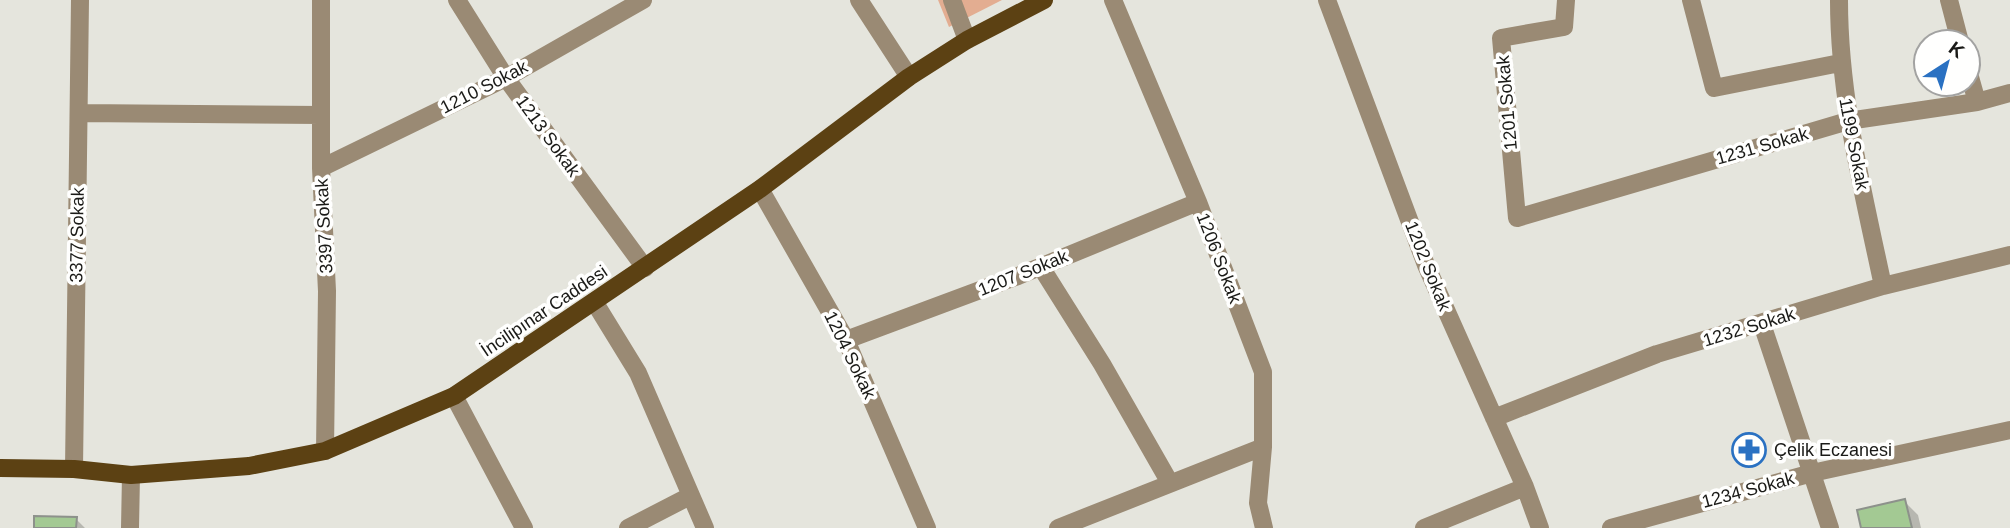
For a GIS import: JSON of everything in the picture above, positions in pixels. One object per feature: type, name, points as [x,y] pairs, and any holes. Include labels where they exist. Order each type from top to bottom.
[{"type":"main road","name":"İncilipınar Caddesi","points":[[0,468],[74,469],[131,475],[249,466],[325,452],[454,396],[760,189],[909,77],[967,40],[1044,0]]},
{"type":"street","name":"3377 Sokak","points":[[74,469],[80,0]]},
{"type":"street","name":"3397 Sokak","points":[[321,0],[321,168],[327,291],[325,452]]},
{"type":"street","name":"1213 Sokak","points":[[457,0],[506,78],[645,268]]},
{"type":"street","name":"1210 Sokak","points":[[321,168],[506,78],[643,0]]},
{"type":"street","points":[[859,0],[909,77]]},
{"type":"street","points":[[952,0],[967,40]]},
{"type":"street","name":"1206 Sokak","points":[[1113,0],[1198,202],[1263,372],[1263,447],[1258,503],[1264,528]]},
{"type":"street","name":"1202 Sokak","points":[[1327,0],[1426,265],[1525,487],[1540,528]]},
{"type":"street","name":"1201 Sokak","points":[[1517,218],[1502,38],[1564,27],[1566,0]]},
{"type":"street","points":[[1691,0],[1714,88],[1840,63]]},
{"type":"street","name":"1199 Sokak","points":[[1839,0],[1840,63],[1848,121],[1883,286]]},
{"type":"street","points":[[1949,0],[1957,28]]},
{"type":"street","name":"1231 Sokak","points":[[1517,218],[1848,121],[1977,102],[2010,93]]},
{"type":"street","points":[[1976,98],[1977,102]]},
{"type":"street","points":[[79,113],[321,115]]},
{"type":"street","name":"1204 Sokak","points":[[760,189],[846,340],[927,528]]},
{"type":"street","name":"1207 Sokak","points":[[846,340],[1041,267],[1198,202]]},
{"type":"street","name":"1232 Sokak","points":[[1494,418],[1657,354],[1883,286],[2010,255]]},
{"type":"street","points":[[1041,267],[1102,364],[1170,483]]},
{"type":"street","points":[[595,303],[638,373],[705,528]]},
{"type":"street","points":[[1762,324],[1830,528]]},
{"type":"street","points":[[454,396],[524,528]]},
{"type":"street","name":"1234 Sokak","points":[[1611,528],[1812,473],[2010,430]]},
{"type":"street","points":[[1058,528],[1263,447]]},
{"type":"street","points":[[130,528],[131,475]]},
{"type":"street","points":[[1424,528],[1525,487]]},
{"type":"street","points":[[628,528],[690,496]]},
{"type":"shaded area","points":[[938,0],[1002,0],[949,27]]},
{"type":"building","points":[[1905,499],[1912,528],[1861,528],[1857,510]]},
{"type":"building","points":[[34,516],[77,517],[76,528],[34,528]]},
{"type":"place","name":"Çelik Eczanesi","points":[[1749,450]]}]
